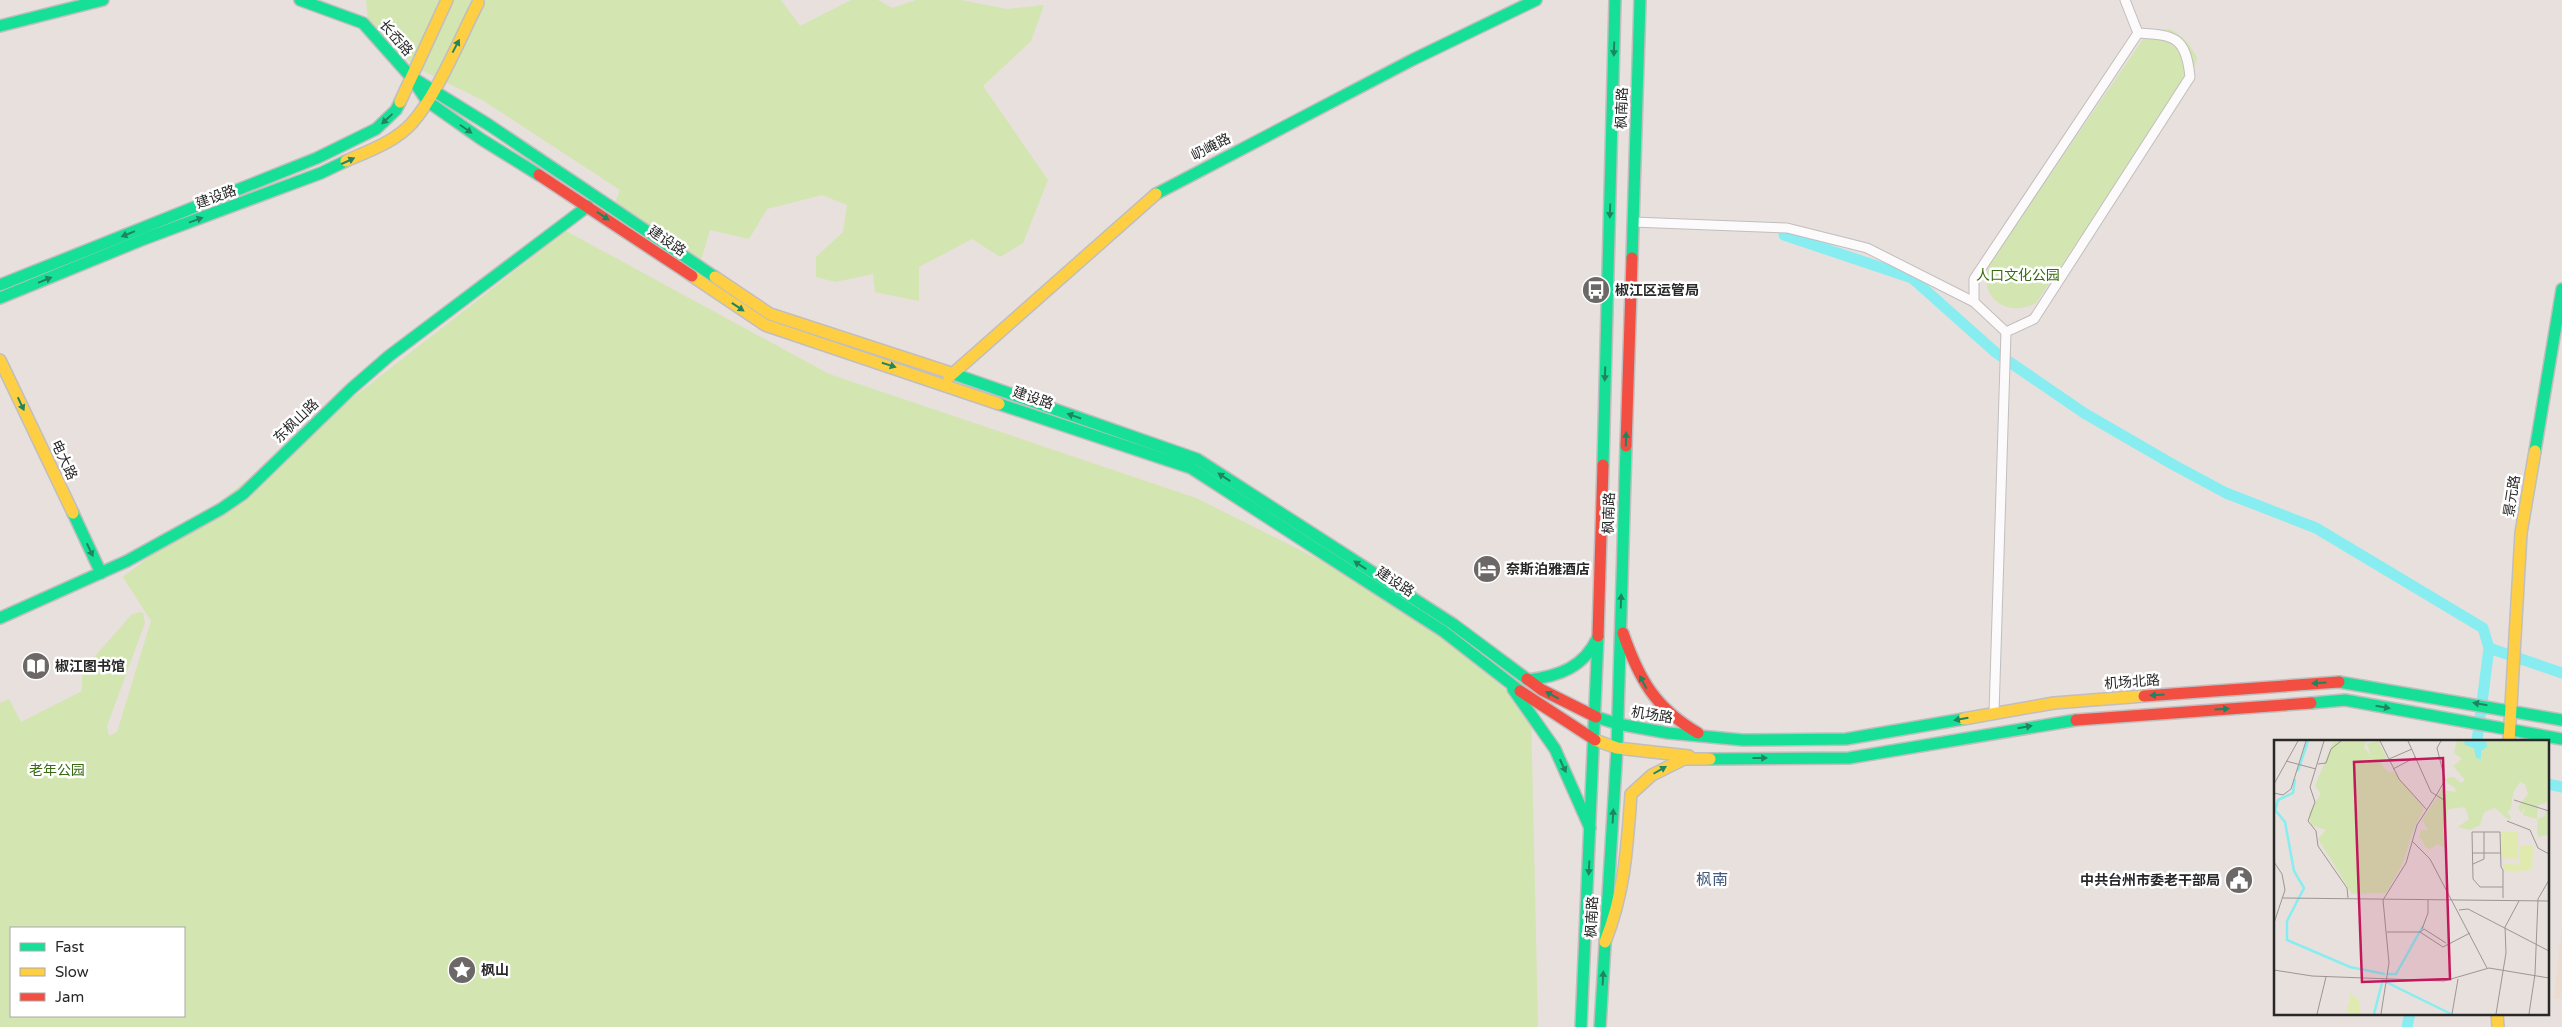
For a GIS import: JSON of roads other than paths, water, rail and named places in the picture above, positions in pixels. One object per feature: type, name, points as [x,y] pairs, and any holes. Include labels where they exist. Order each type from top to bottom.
[{"type":"main road","points":[[0,26],[103,0]]},
{"type":"main road","name":"长岙路","points":[[300,0],[363,23],[411,77]]},
{"type":"main road","name":"建设路","points":[[0,285],[317,158],[376,129],[396,110],[447,0]]},
{"type":"main road","name":"屷崦路","points":[[942,383],[1161,189],[1412,60],[1536,0]]},
{"type":"main road","name":"枫南路","points":[[1581,1027],[1596,717],[1615,0]]},
{"type":"main road","name":"枫南路","points":[[1600,1027],[1618,724],[1640,0]]},
{"type":"main road","name":"建设路","points":[[0,298],[144,239],[329,170],[386,143],[411,124],[427,101],[478,3]]},
{"type":"main road","name":"建设路","points":[[411,77],[433,89],[770,314],[952,374],[1197,459],[1453,624],[1528,680],[1596,717]]},
{"type":"main road","name":"建设路","points":[[411,77],[427,101],[481,139],[588,206],[765,325],[1191,468],[1443,631],[1508,682],[1595,740],[1617,748]]},
{"type":"main road","name":"东枫山路","points":[[0,618],[101,573],[221,509],[243,494],[351,389],[388,356],[588,206]]},
{"type":"main road","name":"景元路","points":[[2510,735],[2521,533],[2562,289]]},
{"type":"main road","name":"电大路","points":[[0,360],[101,573]]},
{"type":"main road","points":[[1620,625],[1636,670],[1648,692],[1671,716],[1704,737]]},
{"type":"main road","points":[[1528,680],[1560,675],[1572,670],[1582,662],[1598,636]]},
{"type":"main road","name":"机场北路","points":[[1704,737],[1743,740],[1846,739],[2054,703],[2346,681],[2562,720]]},
{"type":"main road","points":[[1508,682],[1555,749],[1591,830]]},
{"type":"main road","points":[[1605,942],[1617,912],[1624,881],[1632,794],[1652,775],[1684,759],[1849,758],[2056,722],[2345,700],[2510,735],[2562,739]]},
{"type":"main road","name":"机场路","points":[[1596,717],[1618,724],[1704,737]]},
{"type":"main road","points":[[1617,748],[1711,758]]},
{"type":"main road","points":[[2497,1014],[2498,1027]]},
{"type":"street","points":[[2125,0],[2138,33]]},
{"type":"street","points":[[1974,302],[1974,280],[2138,33]]},
{"type":"street","points":[[2006,332],[2034,319],[2190,77],[2188,55],[2179,42],[2164,35],[2138,33]]},
{"type":"street","points":[[1633,222],[1787,228],[1867,248],[1974,302],[2006,332],[1994,713]]},
{"type":"waterway","points":[[1784,235],[1912,278],[1995,352],[2084,413],[2226,493],[2316,528],[2483,628],[2489,648],[2477,740]]},
{"type":"waterway","points":[[2489,648],[2562,673]]},
{"type":"waterway","points":[[2550,784],[2562,787]]},
{"type":"waterway","points":[[2407,1027],[2410,1014]]},
{"type":"place","name":"椒江区运管局","points":[[1596,290]]},
{"type":"place","name":"奈斯泊雅酒店","points":[[1487,569]]},
{"type":"place","name":"椒江图书馆","points":[[36,666]]},
{"type":"place","name":"中共台州市委老干部局","points":[[2239,880]]},
{"type":"place","name":"枫山","points":[[462,970]]},
{"type":"district","name":"枫南","points":[[1712,880]]},
{"type":"park label","name":"人口文化公园","points":[[2018,275]]},
{"type":"park label","name":"老年公园","points":[[57,770]]}]
